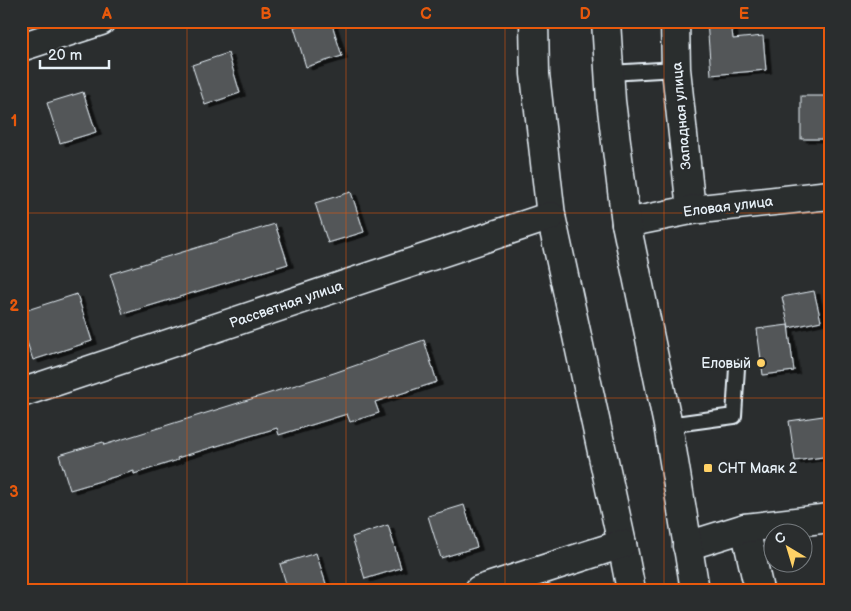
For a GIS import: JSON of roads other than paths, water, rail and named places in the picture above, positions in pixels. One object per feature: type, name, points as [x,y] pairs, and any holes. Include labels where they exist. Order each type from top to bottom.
[{"type":"street","points":[[21,47],[101,21]]},
{"type":"street","points":[[534,21],[536,74],[551,216],[631,590]]},
{"type":"street","points":[[606,21],[611,101],[626,223],[668,425],[695,590]]},
{"type":"street","name":"Западная улица","points":[[675,21],[676,69],[690,210]]},
{"type":"street","name":"Еловая улица","points":[[626,223],[690,210],[830,195]]},
{"type":"street","name":"Рассветная улица","points":[[21,393],[551,216]]},
{"type":"street","points":[[687,546],[745,528],[830,518]]},
{"type":"street","points":[[745,528],[759,590]]},
{"type":"street","points":[[479,590],[622,544]]},
{"type":"lane","points":[[610,73],[676,69]]},
{"type":"lane","points":[[668,425],[734,416],[738,368]]},
{"type":"place","name":"Еловый","points":[[761,363]]},
{"type":"place","name":"СНТ Маяк 2","points":[[708,468]]}]
